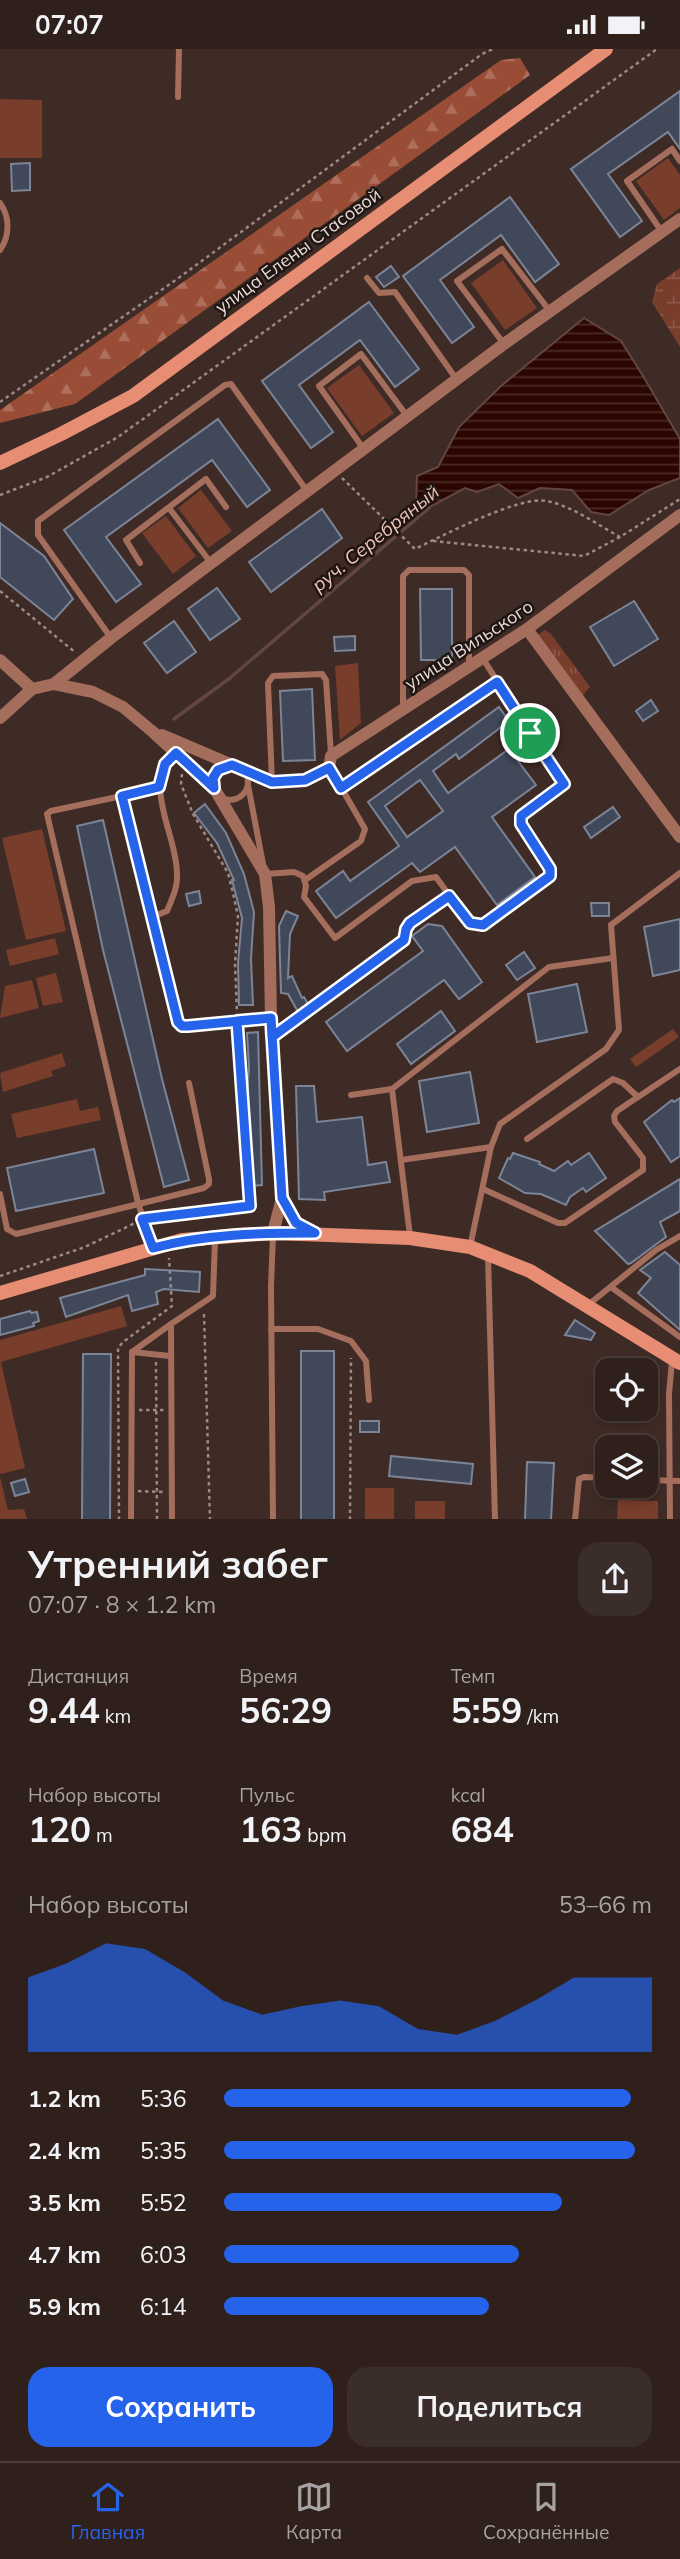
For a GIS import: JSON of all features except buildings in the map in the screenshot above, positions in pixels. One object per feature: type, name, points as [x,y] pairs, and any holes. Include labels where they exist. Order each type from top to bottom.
[{"type":"main road","name":"улица Елены Стасовой","points":[[0,463],[133,395],[606,49]]},
{"type":"main road","points":[[282,1198],[296,1223],[315,1233]]},
{"type":"main road","points":[[0,1293],[182,1240],[273,1233],[410,1238],[470,1247],[530,1271],[676,1361]]},
{"type":"street","points":[[54,684],[111,638],[504,344],[680,219]]},
{"type":"street","name":"улица Вильского","points":[[272,782],[305,780],[403,709],[527,629],[680,515]]},
{"type":"street","points":[[527,629],[680,837]]},
{"type":"street","points":[[0,660],[32,689]]},
{"type":"street","points":[[0,719],[32,689],[54,684],[93,692],[123,707],[216,792],[265,874],[270,907],[271,1018],[282,1198],[273,1233]]},
{"type":"street","points":[[153,732],[272,782]]},
{"type":"lane","points":[[178,97],[179,49]]},
{"type":"lane","points":[[662,232],[627,181],[672,149],[680,161]]},
{"type":"lane","points":[[0,203],[5,210],[8,226],[0,250]]},
{"type":"lane","points":[[504,344],[457,281],[502,249],[550,311]]},
{"type":"lane","points":[[367,278],[379,293],[395,292],[457,380]]},
{"type":"lane","points":[[364,450],[319,386],[361,354],[408,417]]},
{"type":"lane","points":[[111,638],[38,535],[37,521],[231,384],[307,491]]},
{"type":"lane","points":[[140,563],[126,540],[206,479],[226,507]]},
{"type":"lane","points":[[169,508],[211,563]]},
{"type":"lane","points":[[403,709],[403,576],[409,571],[464,570],[469,575],[469,667]]},
{"type":"lane","points":[[248,785],[239,798],[228,800],[216,792],[213,778],[218,770],[227,765],[237,766],[246,774],[265,874],[294,872],[303,876],[304,897],[335,938],[412,881],[436,877],[470,923],[483,925],[550,876],[550,869],[521,824],[521,816],[564,784],[483,659]]},
{"type":"lane","points":[[272,782],[268,683],[273,676],[322,674],[326,680],[330,762],[341,788],[365,829],[365,836],[305,880]]},
{"type":"lane","points":[[341,788],[497,682]]},
{"type":"lane","points":[[150,918],[167,911],[174,895],[177,874],[159,787],[165,764],[174,755]]},
{"type":"lane","points":[[153,1248],[138,1203],[46,819],[51,811],[159,787]]},
{"type":"lane","points":[[122,796],[150,918],[178,1022],[182,1026],[188,1026],[271,1018]]},
{"type":"lane","points":[[470,1247],[491,1147],[500,1124],[606,1049],[619,1030],[611,925],[680,873]]},
{"type":"lane","points":[[272,1037],[404,940],[410,923],[449,896]]},
{"type":"lane","points":[[351,1095],[393,1089],[550,968],[613,958]]},
{"type":"lane","points":[[483,1189],[558,1223],[565,1223],[643,1170],[643,1158],[615,1122],[614,1116],[617,1111],[680,1069]]},
{"type":"lane","points":[[527,1139],[613,1079],[624,1083],[638,1097]]},
{"type":"lane","points":[[0,1194],[7,1229],[16,1234],[204,1188],[209,1184],[189,1083]]},
{"type":"lane","points":[[393,1089],[410,1238]]},
{"type":"lane","points":[[401,1160],[491,1147]]},
{"type":"lane","points":[[273,1233],[273,1519]]},
{"type":"lane","points":[[132,1352],[213,1296],[215,1237]]},
{"type":"lane","points":[[587,1305],[656,1250],[680,1237]]},
{"type":"lane","points":[[488,1253],[495,1519]]},
{"type":"lane","points":[[611,1287],[680,1337]]},
{"type":"lane","points":[[171,1324],[172,1519]]},
{"type":"lane","points":[[271,1329],[318,1329],[351,1341],[366,1361],[369,1400]]},
{"type":"lane","points":[[132,1352],[156,1357],[170,1356]]},
{"type":"lane","points":[[131,1519],[132,1352]]},
{"type":"lane","points":[[670,1519],[669,1394],[676,1361]]},
{"type":"lane","points":[[575,1519],[579,1479],[595,1477]]},
{"type":"lane","points":[[658,1481],[680,1481]]},
{"type":"path","points":[[0,402],[180,277],[482,54],[493,49]]},
{"type":"path","points":[[0,495],[47,477],[118,437],[657,49]]},
{"type":"path","points":[[335,471],[415,549],[481,518],[529,502],[545,500],[566,508],[620,537]]},
{"type":"path","points":[[431,541],[584,556],[680,499]]},
{"type":"path","points":[[0,590],[86,659]]},
{"type":"path","points":[[0,1275],[85,1247],[142,1219],[250,1206],[237,1021],[235,964],[238,916],[228,873],[193,814],[181,783],[182,772],[174,755]]},
{"type":"path","points":[[85,1247],[88,1256]]},
{"type":"path","points":[[204,1303],[210,1519]]},
{"type":"path","points":[[350,1519],[351,1341]]},
{"type":"path","points":[[156,1357],[157,1519]]},
{"type":"path","points":[[132,1410],[171,1410]]},
{"type":"path","points":[[132,1491],[172,1492]]},
{"type":"green space","points":[[520,58],[530,75],[75,404],[0,423],[0,410],[501,60]]},
{"type":"green space","points":[[0,99],[42,100],[42,158],[0,158]]},
{"type":"green space","points":[[668,158],[680,175],[680,208],[664,220],[636,181]]},
{"type":"green space","points":[[503,260],[537,308],[505,330],[471,283]]},
{"type":"green space","points":[[680,268],[680,347],[652,302],[657,284]]},
{"type":"green space","points":[[359,365],[394,413],[362,436],[327,388]]},
{"type":"green space","points":[[201,490],[232,531],[208,548],[178,508]]},
{"type":"green space","points":[[166,516],[196,556],[173,574],[142,533]]},
{"type":"green space","points":[[545,630],[551,634],[590,687],[582,696],[538,635]]},
{"type":"green space","points":[[358,663],[361,723],[340,740],[335,666]]},
{"type":"green space","points":[[42,829],[66,931],[26,940],[2,838]]},
{"type":"green space","points":[[55,938],[59,954],[10,966],[6,950]]},
{"type":"green space","points":[[56,973],[63,1002],[43,1006],[36,978]]},
{"type":"green space","points":[[32,980],[39,1008],[0,1018],[5,986]]},
{"type":"green space","points":[[673,1029],[679,1037],[636,1067],[630,1059]]},
{"type":"green space","points":[[62,1053],[66,1066],[51,1071],[53,1076],[3,1092],[0,1073]]},
{"type":"green space","points":[[77,1099],[80,1111],[98,1107],[101,1120],[17,1138],[11,1114]]},
{"type":"green space","points":[[121,1306],[127,1326],[1,1362],[25,1468],[0,1474],[0,1340]]},
{"type":"green space","points":[[0,1477],[8,1510],[24,1509],[27,1519],[0,1519]]},
{"type":"green space","points":[[365,1488],[394,1488],[394,1519],[365,1519]]},
{"type":"green space","points":[[618,1500],[658,1501],[658,1519],[617,1519]]},
{"type":"green space","points":[[415,1501],[445,1501],[445,1519],[415,1519]]},
{"type":"shaded area","points":[[584,318],[621,341],[643,376],[680,439],[680,478],[649,490],[609,515],[591,512],[572,490],[540,488],[518,498],[499,484],[477,492],[465,488],[426,509],[416,504],[417,476],[438,467],[459,427],[501,386]]},
{"type":"waterway","name":"руч. Серебряный","points":[[174,719],[230,678],[429,508]]},
{"type":"route","points":[[530,733],[497,682],[341,788],[329,768],[305,780],[272,782],[232,765],[218,770],[213,778],[214,788],[176,753],[165,764],[159,787],[122,796],[150,918],[178,1022],[182,1026],[188,1026],[271,1018],[282,1198],[296,1223],[315,1233],[273,1233],[182,1240],[153,1248],[142,1219],[250,1206],[244,1112],[237,1021],[271,1018],[272,1037],[404,940],[410,923],[449,896],[470,923],[483,925],[550,876],[550,869],[521,824],[521,816],[564,784],[530,733]]}]
